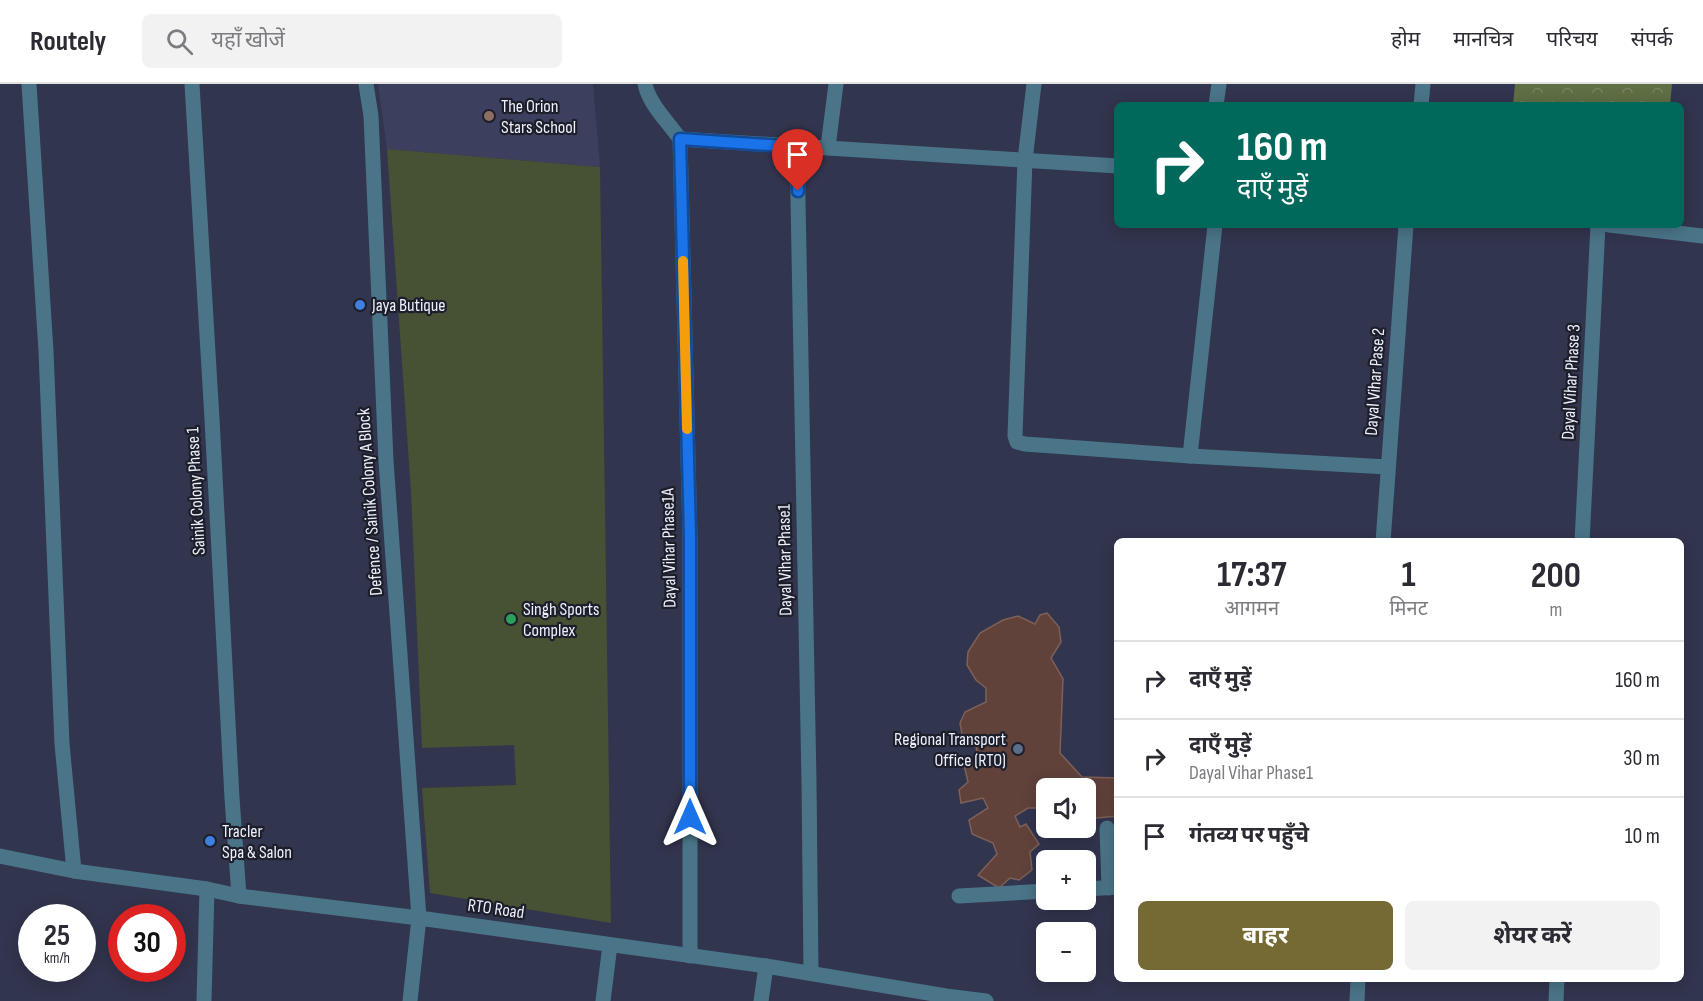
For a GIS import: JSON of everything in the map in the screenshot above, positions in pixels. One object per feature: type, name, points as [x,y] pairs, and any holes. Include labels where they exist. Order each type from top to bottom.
[{"type":"street","points":[[29,84],[46,351],[62,744],[74,871]]},
{"type":"street","name":"Sainik Colony Phase 1","points":[[192,84],[239,896]]},
{"type":"street","name":"Defence / Sainik Colony A Block","points":[[366,84],[371,116],[386,461],[419,918],[410,1001]]},
{"type":"street","points":[[645,84],[651,100],[680,139],[1114,166]]},
{"type":"street","points":[[828,147],[836,84]]},
{"type":"street","points":[[1034,84],[1025,159],[1015,436],[1017,442],[1190,456],[1388,467]]},
{"type":"street","points":[[1216,102],[1219,84]]},
{"type":"street","points":[[1421,102],[1423,84]]},
{"type":"street","name":"Dayal Vihar Phase1A","points":[[680,139],[690,537],[690,956]]},
{"type":"street","name":"Dayal Vihar Phase1","points":[[797,147],[811,973]]},
{"type":"street","points":[[1190,456],[1215,228]]},
{"type":"street","name":"Dayal Vihar Pase 2","points":[[1383,538],[1406,228]]},
{"type":"street","name":"Dayal Vihar Phase 3","points":[[1582,538],[1598,228]]},
{"type":"street","points":[[1635,228],[1703,236]]},
{"type":"street","points":[[1096,888],[1113,887],[1107,828]]},
{"type":"street","name":"RTO Road","points":[[0,856],[74,871],[207,889],[239,896],[419,918],[766,966],[945,999],[986,1001]]},
{"type":"street","points":[[204,1001],[207,889]]},
{"type":"street","points":[[959,897],[1036,892]]},
{"type":"street","points":[[603,1001],[610,945]]},
{"type":"street","points":[[761,1001],[766,966]]},
{"type":"street","points":[[1357,1001],[1358,982]]},
{"type":"street","points":[[1556,1001],[1557,982]]},
{"type":"shaded area","name":"The Orion Stars School","points":[[378,84],[593,84],[600,167],[387,149]]},
{"type":"green space","points":[[1515,84],[1672,84],[1670,102],[1513,102]]},
{"type":"green space","name":"Singh Sports Complex","points":[[387,149],[600,167],[611,923],[430,893],[422,788],[516,785],[514,745],[422,748],[411,492]]},
{"type":"building","name":"Regional Transport Office (RTO)","points":[[1047,613],[1059,627],[1061,642],[1051,658],[1063,679],[1060,753],[1082,777],[1114,778],[1114,816],[1096,818],[1096,778],[1036,778],[1036,808],[1028,808],[1015,816],[1020,827],[1026,824],[1039,844],[1030,852],[1032,870],[1019,880],[1010,878],[999,888],[978,875],[997,854],[993,843],[972,834],[969,820],[988,808],[983,798],[961,803],[959,790],[968,782],[964,765],[978,760],[976,746],[963,740],[960,723],[965,712],[986,702],[986,688],[976,680],[967,665],[968,652],[980,633],[1003,620],[1018,616],[1035,624],[1040,615]]},
{"type":"slow traffic","points":[[683,261],[687,429]]},
{"type":"place","name":"The Orion Stars School","points":[[489,116]]},
{"type":"place","name":"Jaya Butique","points":[[360,305]]},
{"type":"place","name":"Singh Sports Complex","points":[[511,619]]},
{"type":"place","name":"Regional Transport Office (RTO)","points":[[1018,749]]},
{"type":"place","name":"Tracler Spa & Salon","points":[[210,841]]},
{"type":"route","points":[[690,817],[690,537],[680,139],[797,147],[798,191]]}]
